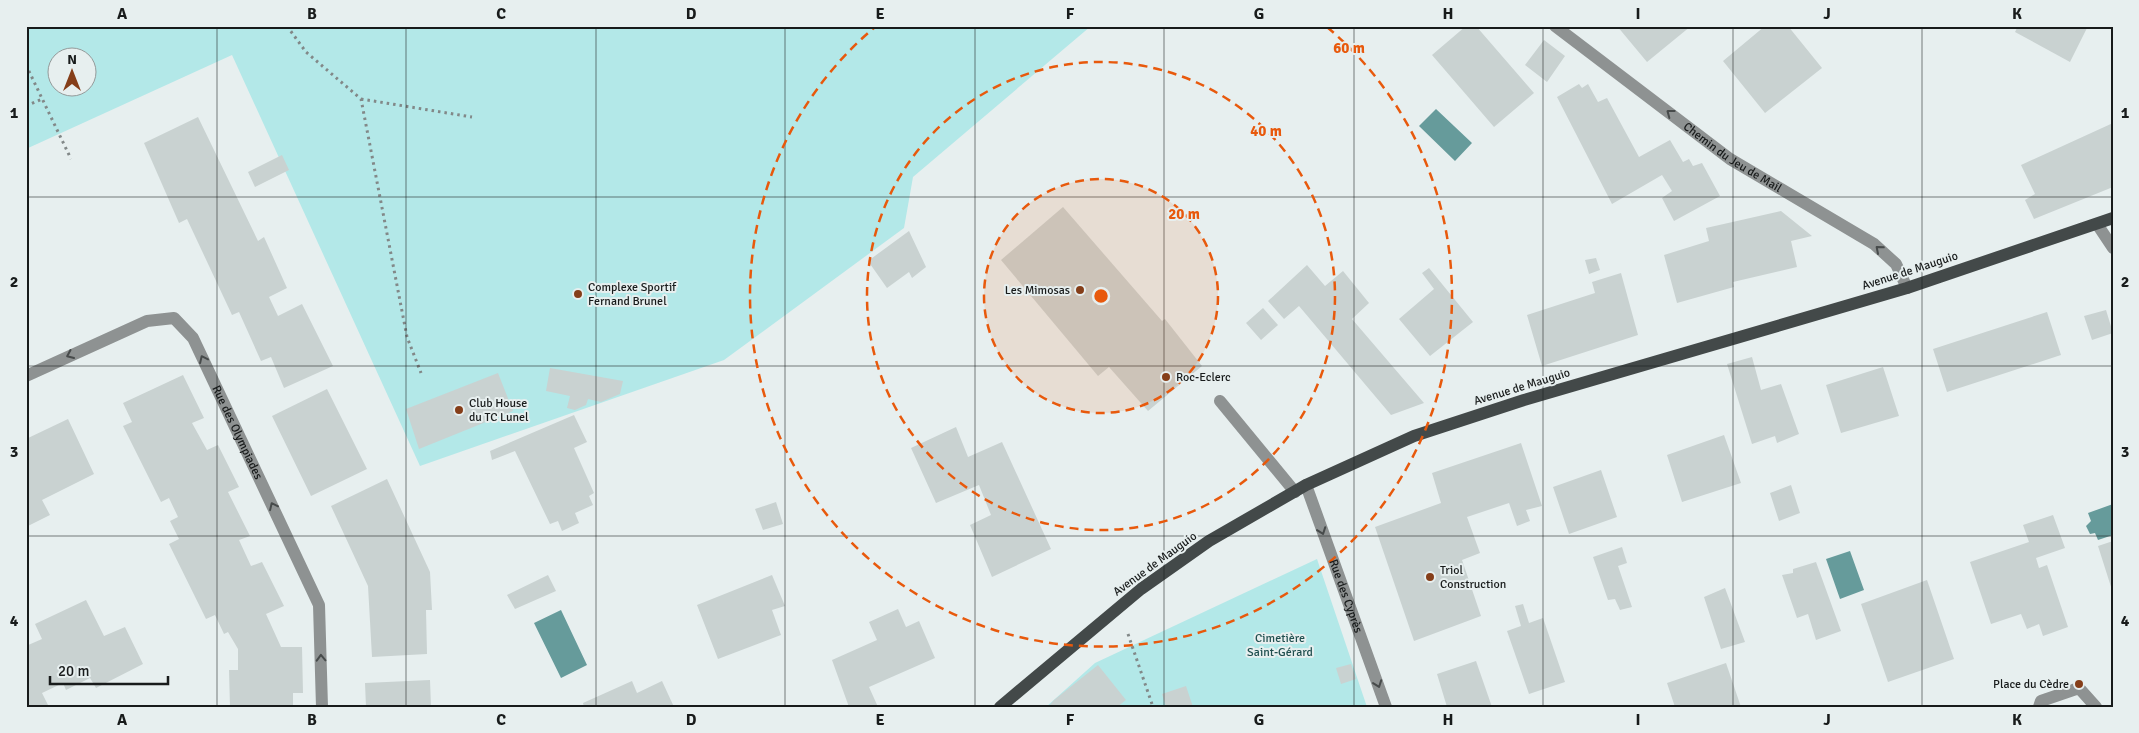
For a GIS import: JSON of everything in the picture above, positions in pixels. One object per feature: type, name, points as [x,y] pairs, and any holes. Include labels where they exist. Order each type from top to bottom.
[{"type":"main road","name":"Avenue de Mauguio","points":[[1000,707],[1141,589],[1209,541],[1300,489],[1414,436],[1524,400],[1907,288],[2113,218]]},
{"type":"street","name":"Chemin du Jeu de Mail","points":[[1555,26],[1730,159],[1874,244],[1896,264],[1907,288]]},
{"type":"street","points":[[2097,224],[2113,248]]},
{"type":"street","name":"Rue des Olympiades","points":[[26,376],[146,321],[174,318],[193,338],[320,605],[322,707]]},
{"type":"street","name":"Rue des Cyprès","points":[[1220,401],[1300,489],[1386,707]]},
{"type":"street","points":[[2039,707],[2041,701],[2079,688],[2096,707]]},
{"type":"path","points":[[287,26],[306,52],[362,99],[472,117]]},
{"type":"path","points":[[26,65],[72,159]]},
{"type":"path","points":[[26,106],[42,99]]},
{"type":"path","points":[[362,99],[407,337],[421,374]]},
{"type":"path","points":[[1133,646],[1154,707]]},
{"type":"green space","name":"Complexe Sportif Fernand Brunel","points":[[26,26],[1091,26],[913,177],[904,228],[724,360],[420,466],[232,55],[26,149]]},
{"type":"green space","name":"Cimetière Saint-Gérard","points":[[1317,559],[1367,707],[1046,707],[1095,663]]},
{"type":"shaded area","points":[[1436,109],[1472,143],[1455,161],[1419,126]]},
{"type":"shaded area","points":[[2113,504],[2113,535],[2098,540],[2095,533],[2090,534],[2086,526],[2091,521],[2088,513]]},
{"type":"shaded area","points":[[1850,551],[1864,590],[1840,599],[1826,559]]},
{"type":"shaded area","points":[[561,610],[587,665],[561,678],[534,623]]},
{"type":"building","points":[[1466,26],[1476,26],[1534,93],[1494,127],[1432,55]]},
{"type":"building","points":[[1617,26],[1691,26],[1647,62]]},
{"type":"building","points":[[1765,26],[1788,26],[1822,68],[1765,113],[1723,61]]},
{"type":"building","points":[[2018,26],[2088,26],[2070,62],[2015,32]]},
{"type":"building","points":[[1544,40],[1565,56],[1547,82],[1525,65]]},
{"type":"building","points":[[1579,84],[1582,88],[1588,84],[1598,102],[1607,98],[1639,157],[1670,140],[1683,162],[1689,159],[1693,166],[1702,163],[1720,196],[1674,221],[1662,198],[1672,191],[1662,175],[1612,204],[1557,97]]},
{"type":"building","points":[[198,117],[258,241],[264,237],[287,288],[269,297],[278,316],[302,304],[333,366],[284,388],[271,357],[261,361],[239,312],[232,315],[187,219],[179,223],[144,143]]},
{"type":"building","points":[[2113,123],[2113,187],[2034,219],[2025,200],[2035,194],[2021,165]]},
{"type":"building","points":[[282,155],[289,170],[255,187],[248,172]]},
{"type":"building","name":"Les Mimosas","points":[[1063,207],[1162,321],[1165,319],[1202,366],[1148,411],[1109,367],[1098,376],[1001,260]]},
{"type":"building","points":[[1781,211],[1812,236],[1791,241],[1797,267],[1733,282],[1734,287],[1677,303],[1664,255],[1709,241],[1706,228]]},
{"type":"building","points":[[909,231],[926,267],[912,278],[909,272],[887,288],[868,261]]},
{"type":"building","points":[[1596,258],[1600,270],[1589,274],[1585,260]]},
{"type":"building","points":[[1307,265],[1325,286],[1343,271],[1369,303],[1352,319],[1424,403],[1391,415],[1299,306],[1284,319],[1268,301]]},
{"type":"building","points":[[1429,268],[1473,322],[1430,356],[1399,319],[1434,289],[1422,273]]},
{"type":"building","points":[[1621,273],[1638,335],[1542,366],[1527,315],[1595,293],[1592,282]]},
{"type":"building","points":[[1263,308],[1278,325],[1261,340],[1246,323]]},
{"type":"building","points":[[2106,310],[2113,333],[2092,340],[2084,316]]},
{"type":"building","points":[[2047,312],[2061,355],[1947,392],[1933,349]]},
{"type":"building","points":[[1752,357],[1761,390],[1781,384],[1799,434],[1777,443],[1775,436],[1752,444],[1727,364]]},
{"type":"building","points":[[1883,367],[1899,416],[1841,433],[1826,385]]},
{"type":"building","points":[[550,368],[623,381],[620,394],[601,402],[588,399],[586,405],[575,410],[567,408],[570,396],[546,391]]},
{"type":"building","name":"Club House du TC Lunel","points":[[498,373],[513,411],[419,449],[406,409]]},
{"type":"building","points":[[183,375],[204,418],[192,423],[207,450],[218,445],[239,487],[228,492],[250,536],[239,540],[251,566],[262,562],[284,606],[266,614],[281,647],[302,647],[303,693],[293,693],[293,707],[230,707],[229,670],[238,670],[238,649],[228,632],[224,634],[215,615],[206,619],[169,544],[179,539],[170,521],[178,517],[169,498],[161,502],[123,426],[132,422],[123,403]]},
{"type":"building","points":[[327,389],[367,469],[311,496],[272,416]]},
{"type":"building","points":[[574,415],[587,442],[574,448],[594,493],[589,496],[593,505],[575,513],[579,523],[562,531],[558,521],[550,524],[515,451],[492,460],[490,451]]},
{"type":"building","points":[[68,419],[94,474],[42,500],[50,515],[26,527],[26,439]]},
{"type":"building","points":[[956,427],[968,457],[1002,442],[1051,549],[992,577],[970,525],[991,515],[979,485],[936,503],[911,448]]},
{"type":"building","points":[[1724,435],[1741,483],[1682,502],[1667,455]]},
{"type":"building","points":[[1521,443],[1542,506],[1526,510],[1530,521],[1517,526],[1509,503],[1467,517],[1480,553],[1462,560],[1481,616],[1414,641],[1375,527],[1441,503],[1432,473]]},
{"type":"building","points":[[1601,470],[1617,517],[1569,534],[1553,487]]},
{"type":"building","points":[[387,479],[430,572],[432,610],[426,610],[427,654],[372,657],[368,586],[331,506]]},
{"type":"building","points":[[1791,485],[1800,513],[1779,521],[1770,493]]},
{"type":"building","points":[[776,502],[783,524],[763,530],[755,509]]},
{"type":"building","points":[[2053,515],[2065,548],[2036,558],[2039,568],[2047,565],[2068,627],[2043,636],[2039,624],[2027,629],[2021,614],[1991,624],[1970,562],[2029,542],[2023,525]]},
{"type":"building","points":[[2113,541],[2113,589],[2112,590],[2098,546]]},
{"type":"building","points":[[1622,547],[1627,563],[1618,566],[1632,607],[1620,610],[1615,599],[1608,600],[1593,557]]},
{"type":"building","points":[[1816,562],[1841,631],[1816,640],[1808,614],[1797,618],[1782,575],[1793,573],[1793,569]]},
{"type":"building","points":[[548,575],[556,591],[515,609],[507,595]]},
{"type":"building","points":[[772,575],[785,606],[772,610],[781,635],[718,659],[697,605]]},
{"type":"building","points":[[1927,580],[1954,659],[1888,682],[1861,604]]},
{"type":"building","points":[[1725,588],[1745,642],[1721,649],[1704,597]]},
{"type":"building","points":[[86,600],[104,636],[125,627],[143,664],[96,688],[90,678],[66,690],[63,683],[42,693],[49,707],[26,707],[26,646],[42,639],[35,624]]},
{"type":"building","points":[[1523,604],[1529,623],[1543,618],[1565,682],[1529,694],[1507,631],[1521,626],[1515,606]]},
{"type":"building","points":[[898,609],[906,627],[919,621],[935,658],[869,687],[878,707],[849,707],[832,660],[877,640],[869,622]]},
{"type":"building","points":[[1476,661],[1492,707],[1447,707],[1437,674]]},
{"type":"building","points":[[1726,663],[1741,707],[1675,707],[1667,683]]},
{"type":"building","points":[[1351,664],[1356,679],[1341,684],[1336,668]]},
{"type":"building","points":[[1098,665],[1126,700],[1117,707],[1048,707],[1054,700]]},
{"type":"building","points":[[430,680],[431,707],[366,707],[365,683]]},
{"type":"building","points":[[632,681],[637,693],[662,681],[674,707],[584,707],[583,703]]},
{"type":"building","points":[[1186,686],[1193,707],[1166,707],[1162,694]]},
{"type":"place","name":"Les Mimosas","points":[[1080,290]]},
{"type":"place","name":"Complexe Sportif Fernand Brunel","points":[[578,294]]},
{"type":"place","name":"Roc-Eclerc","points":[[1166,377]]},
{"type":"place","name":"Club House du TC Lunel","points":[[459,410]]},
{"type":"place","name":"Triol Construction","points":[[1430,577]]},
{"type":"place","name":"Place du Cèdre","points":[[2079,684]]}]
